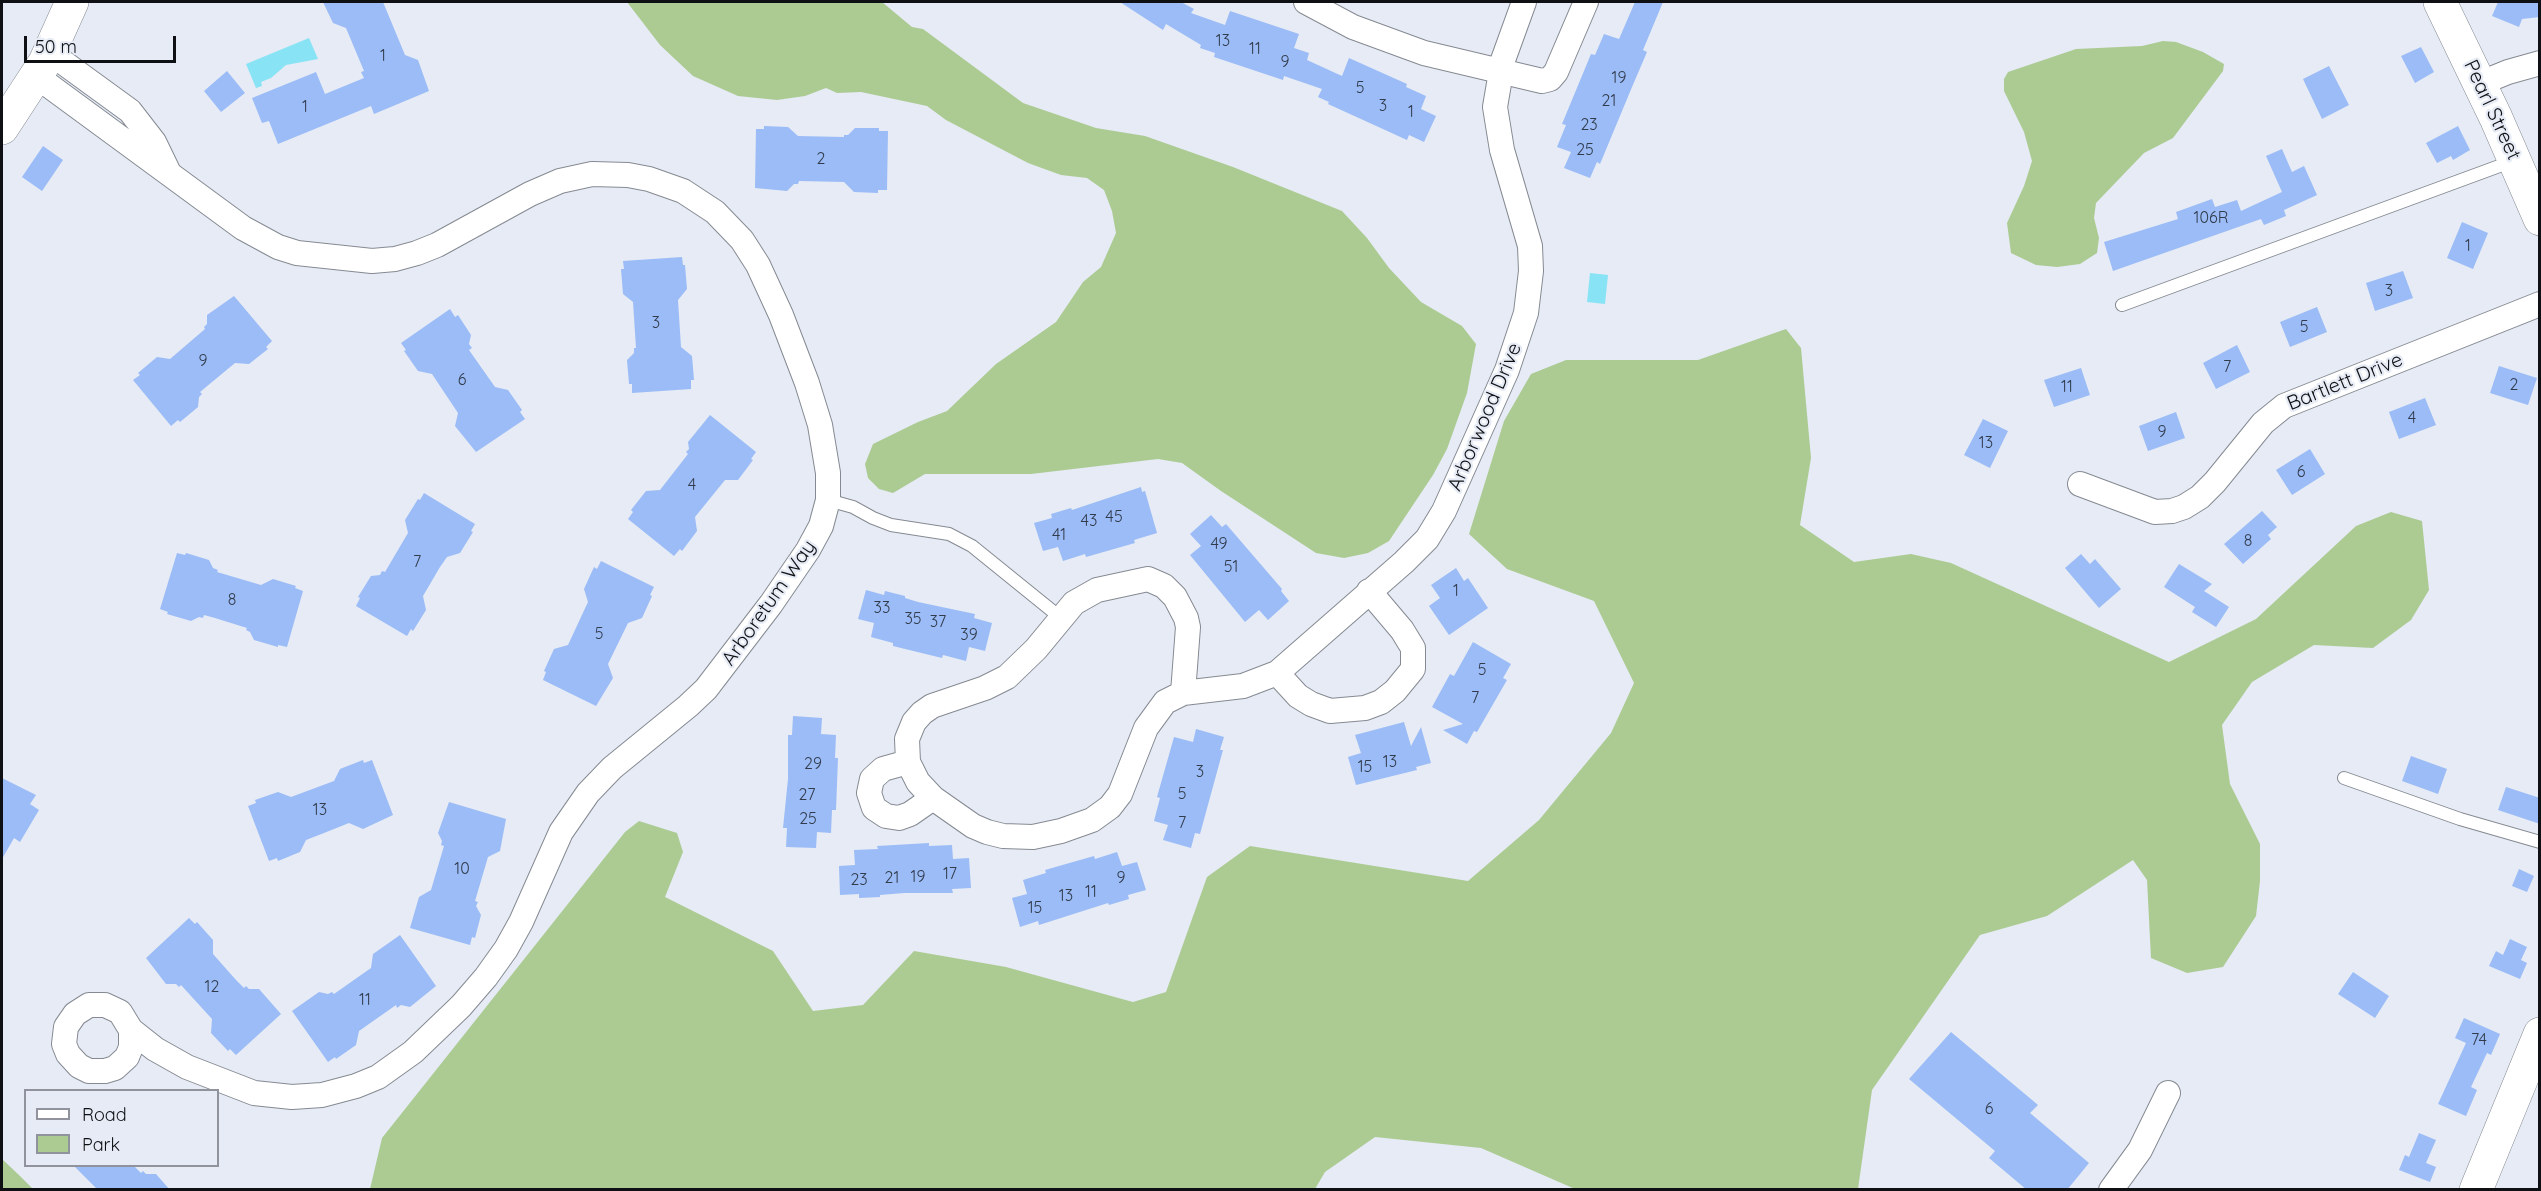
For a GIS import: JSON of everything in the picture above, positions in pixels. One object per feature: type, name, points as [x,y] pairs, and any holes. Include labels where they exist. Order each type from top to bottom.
[{"type":"street","points":[[2,128],[43,64],[72,2]]},
{"type":"street","points":[[1306,2],[1353,27],[1398,44],[1452,62],[1542,81],[1550,80],[1556,72],[1586,2]]},
{"type":"street","name":"Arborwood Drive","points":[[1183,693],[1233,689],[1277,673],[1419,548],[1439,520],[1507,370],[1522,326],[1531,280],[1531,255],[1526,228],[1497,132],[1495,107],[1500,72],[1524,2]]},
{"type":"street","name":"Pearl Street","points":[[2440,2],[2481,83],[2540,219]]},
{"type":"street","points":[[2481,83],[2540,63]]},
{"type":"street","name":"Arboretum Way","points":[[43,64],[169,173],[243,228],[278,247],[308,255],[372,261],[395,259],[417,253],[530,194],[572,177],[592,174],[628,175],[649,179],[683,191],[715,212],[742,240],[766,281],[795,351],[817,414],[827,466],[828,500],[821,526],[808,550],[736,651],[714,680],[688,706],[612,768],[584,798],[561,832],[514,936],[496,964],[443,1025],[399,1064],[371,1080],[341,1091],[306,1097],[273,1095],[238,1088],[187,1067],[156,1049],[131,1030]]},
{"type":"street","name":"Bartlett Drive","points":[[2080,484],[2156,512],[2172,511],[2184,507],[2200,497],[2215,482],[2263,423],[2284,406],[2540,304]]},
{"type":"street","points":[[1145,579],[1164,586],[1182,608],[1188,627],[1183,693],[1166,702],[1154,715],[1143,735],[1120,794],[1110,807],[1092,820],[1046,835],[1022,838],[1003,836],[973,826],[933,798],[918,782],[908,762],[907,739],[914,722],[922,712],[932,706],[985,688],[1007,676],[1036,650],[1061,618],[1079,599],[1097,590],[1145,579]]},
{"type":"street","points":[[1277,673],[1301,699],[1330,711],[1365,708],[1381,702],[1395,691],[1413,669],[1413,648],[1402,630],[1369,591]]},
{"type":"street","points":[[908,762],[883,769],[874,777],[868,793],[874,808],[885,816],[899,818],[910,814],[933,798]]},
{"type":"street","points":[[2476,1190],[2540,1034]]},
{"type":"street","points":[[2111,1190],[2140,1150],[2168,1093]]},
{"type":"lane","points":[[2122,304],[2515,160]]},
{"type":"lane","points":[[828,500],[853,507],[884,523],[949,534],[972,546],[1061,618]]},
{"type":"lane","points":[[2344,778],[2460,819],[2540,842]]},
{"type":"green space","points":[[627,2],[882,2],[912,27],[923,29],[1023,103],[1096,128],[1145,136],[1233,167],[1342,211],[1367,238],[1389,268],[1421,302],[1462,326],[1476,344],[1467,393],[1447,449],[1433,475],[1389,541],[1368,553],[1344,558],[1316,553],[1182,463],[1158,459],[1031,474],[925,474],[893,493],[879,489],[868,478],[865,464],[873,444],[947,411],[996,364],[1056,322],[1083,282],[1101,267],[1116,233],[1112,211],[1104,190],[1087,178],[1061,175],[1028,163],[946,120],[927,106],[861,92],[837,93],[826,88],[805,96],[777,100],[738,96],[693,76],[660,45]]},
{"type":"green space","points":[[2163,41],[2176,42],[2203,52],[2224,64],[2223,71],[2173,138],[2144,153],[2096,203],[2094,218],[2099,238],[2097,253],[2080,264],[2057,267],[2036,265],[2011,253],[2007,223],[2024,186],[2032,161],[2024,132],[2004,91],[2004,79],[2008,72],[2076,49],[2142,46]]},
{"type":"green space","points":[[1786,329],[1801,348],[1811,458],[1800,525],[1854,562],[1911,554],[1951,563],[2169,662],[2256,619],[2356,526],[2391,512],[2422,521],[2429,590],[2411,620],[2373,648],[2314,645],[2252,682],[2222,725],[2230,784],[2260,844],[2260,881],[2256,916],[2223,967],[2187,973],[2151,958],[2147,880],[2133,860],[2047,916],[1980,935],[1872,1090],[1858,1189],[1575,1189],[1481,1148],[1375,1137],[1325,1172],[1315,1189],[370,1189],[382,1138],[625,832],[639,821],[677,833],[683,852],[665,897],[773,951],[813,1011],[863,1005],[914,951],[1006,967],[1133,1002],[1166,992],[1207,877],[1250,846],[1468,881],[1539,820],[1611,733],[1634,683],[1594,601],[1507,569],[1469,534],[1504,421],[1531,374],[1566,360],[1698,360]]},
{"type":"green space","points":[[2,1159],[20,1176],[33,1189],[2,1189]]},
{"type":"water","points":[[309,38],[318,59],[286,65],[271,78],[261,82],[262,86],[256,88],[246,64]]},
{"type":"water","points":[[1590,273],[1608,275],[1605,304],[1587,302]]},
{"type":"building","points":[[323,2],[383,2],[405,55],[418,60],[429,91],[374,114],[371,106],[278,144],[269,121],[262,123],[252,98],[316,72],[325,94],[364,78],[361,72],[364,71],[346,28],[333,23]]},
{"type":"building","points":[[1120,2],[1181,2],[1194,9],[1191,13],[1225,25],[1230,11],[1299,34],[1294,48],[1309,53],[1307,60],[1342,76],[1349,58],[1407,84],[1406,87],[1426,96],[1421,109],[1436,116],[1424,142],[1409,135],[1407,140],[1328,104],[1329,102],[1318,97],[1322,89],[1284,76],[1283,80],[1214,57],[1215,53],[1200,48],[1201,45],[1166,24],[1163,30]]},
{"type":"building","points":[[1635,2],[1663,2],[1643,50],[1647,52],[1600,164],[1597,162],[1590,178],[1564,168],[1571,152],[1557,147],[1566,125],[1562,124],[1591,54],[1595,55],[1604,34],[1619,39]]},
{"type":"building","points":[[2498,2],[2540,2],[2540,17],[2522,19],[2519,27],[2492,16]]},
{"type":"building","points":[[2421,47],[2434,72],[2415,83],[2401,56]]},
{"type":"building","points":[[2329,66],[2349,105],[2322,119],[2303,79]]},
{"type":"building","points":[[227,71],[245,93],[221,112],[204,91]]},
{"type":"building","points":[[764,126],[788,127],[798,136],[844,137],[855,128],[879,128],[879,131],[888,131],[887,190],[878,190],[878,193],[854,192],[844,182],[799,181],[787,191],[755,188],[756,129],[764,129]]},
{"type":"building","points":[[2458,126],[2470,150],[2453,160],[2451,156],[2437,163],[2426,143]]},
{"type":"building","points":[[43,146],[63,160],[42,191],[22,177]]},
{"type":"building","points":[[2282,149],[2292,172],[2304,166],[2317,195],[2284,210],[2286,216],[2264,225],[2261,219],[2113,271],[2104,242],[2178,219],[2176,212],[2212,199],[2215,207],[2237,200],[2241,211],[2282,192],[2266,156]]},
{"type":"building","points":[[2462,222],[2488,233],[2473,269],[2447,258]]},
{"type":"building","points":[[682,257],[687,289],[678,300],[681,347],[692,356],[694,380],[691,380],[691,389],[632,393],[627,360],[636,348],[633,302],[623,294],[621,269],[624,269],[623,261]]},
{"type":"building","points":[[2403,271],[2413,298],[2375,311],[2366,283]]},
{"type":"building","points":[[234,296],[272,341],[266,347],[268,349],[249,364],[235,363],[200,392],[202,394],[199,397],[198,407],[180,422],[178,420],[171,426],[133,380],[157,357],[170,359],[205,329],[207,315]]},
{"type":"building","points":[[2317,307],[2327,332],[2290,347],[2280,322]]},
{"type":"building","points":[[450,309],[455,317],[458,315],[471,335],[469,344],[472,348],[469,350],[495,387],[508,390],[522,410],[520,412],[525,419],[476,452],[455,426],[458,413],[432,374],[418,371],[401,343]]},
{"type":"building","points":[[2237,345],[2250,372],[2216,389],[2203,363]]},
{"type":"building","points":[[2499,366],[2537,378],[2528,405],[2490,393]]},
{"type":"building","points":[[2081,368],[2090,395],[2054,407],[2044,380]]},
{"type":"building","points":[[2425,398],[2436,425],[2399,439],[2389,412]]},
{"type":"building","points":[[2176,412],[2185,438],[2148,451],[2139,426]]},
{"type":"building","points":[[710,415],[756,452],[751,459],[753,460],[738,480],[725,480],[695,517],[697,531],[682,551],[680,549],[674,556],[628,519],[633,512],[631,510],[646,491],[660,490],[688,454],[686,452],[689,449],[688,442]]},
{"type":"building","points":[[1983,419],[2008,431],[1990,468],[1964,455]]},
{"type":"building","points":[[2310,449],[2325,474],[2292,495],[2276,470]]},
{"type":"building","points":[[1141,487],[1142,492],[1145,491],[1157,533],[1134,540],[1135,543],[1063,561],[1058,547],[1043,551],[1034,523],[1052,518],[1051,514],[1071,508],[1072,510]]},
{"type":"building","points":[[424,493],[475,524],[471,531],[473,532],[460,553],[447,557],[440,567],[423,596],[426,610],[413,631],[411,629],[407,636],[356,606],[360,598],[358,597],[371,576],[385,572],[408,533],[405,520]]},
{"type":"building","points":[[2262,511],[2277,527],[2268,535],[2271,539],[2243,564],[2224,544]]},
{"type":"building","points":[[1211,515],[1222,527],[1226,524],[1282,589],[1281,591],[1289,601],[1268,620],[1259,610],[1245,622],[1190,555],[1201,546],[1190,534]]},
{"type":"building","points":[[177,553],[185,555],[186,553],[209,560],[213,568],[218,570],[217,572],[261,585],[273,579],[296,586],[295,588],[303,591],[287,647],[278,645],[278,647],[254,640],[250,632],[246,630],[247,628],[215,618],[204,615],[203,618],[199,617],[191,621],[167,614],[168,612],[160,609]]},
{"type":"building","points":[[2081,554],[2090,564],[2095,559],[2121,589],[2099,608],[2065,568]]},
{"type":"building","points":[[601,561],[654,587],[642,618],[628,623],[608,664],[613,678],[596,706],[543,680],[546,672],[544,671],[554,649],[568,645],[588,602],[584,589],[594,567],[597,569]]},
{"type":"building","points":[[2179,564],[2212,584],[2204,591],[2229,607],[2216,627],[2192,612],[2195,607],[2164,587]]},
{"type":"building","points":[[1456,568],[1464,581],[1468,578],[1488,608],[1449,635],[1429,606],[1440,598],[1431,585]]},
{"type":"building","points":[[866,590],[884,595],[885,591],[918,602],[975,614],[974,618],[992,623],[985,651],[969,647],[966,661],[943,655],[942,658],[893,646],[893,643],[871,637],[874,623],[858,619]]},
{"type":"building","points":[[1473,642],[1511,664],[1503,678],[1507,680],[1477,732],[1474,731],[1467,744],[1443,730],[1463,724],[1432,707],[1450,674],[1454,676]]},
{"type":"building","points":[[793,716],[822,718],[821,734],[836,735],[835,758],[838,758],[836,810],[832,810],[831,833],[817,832],[816,848],[786,847],[787,828],[783,828],[788,779],[788,735],[792,735]]},
{"type":"building","points":[[1404,722],[1411,746],[1421,727],[1431,763],[1416,767],[1417,770],[1356,785],[1348,757],[1361,753],[1355,735]]},
{"type":"building","points":[[1196,729],[1224,737],[1220,750],[1223,750],[1200,834],[1195,833],[1191,848],[1163,840],[1168,825],[1154,821],[1160,798],[1157,797],[1174,737],[1193,742]]},
{"type":"building","points":[[2411,756],[2447,769],[2438,794],[2402,781]]},
{"type":"building","points":[[363,760],[364,763],[372,760],[393,815],[363,829],[349,823],[306,840],[300,852],[278,861],[277,858],[269,861],[248,806],[256,803],[255,800],[278,792],[291,797],[334,781],[340,769]]},
{"type":"building","points":[[2,778],[36,795],[30,804],[39,810],[20,842],[14,838],[2,859]]},
{"type":"building","points":[[2506,787],[2540,798],[2540,824],[2498,810]]},
{"type":"building","points":[[449,802],[506,819],[500,851],[488,857],[475,901],[478,902],[476,906],[481,915],[475,938],[472,937],[470,945],[410,928],[419,897],[431,890],[444,846],[441,845],[442,841],[438,833]]},
{"type":"building","points":[[929,843],[929,846],[952,845],[953,859],[969,858],[971,888],[952,889],[953,893],[904,893],[880,895],[880,897],[859,898],[859,894],[840,895],[839,866],[855,865],[854,850],[878,849],[877,846]]},
{"type":"building","points":[[1117,852],[1122,866],[1137,862],[1146,890],[1128,895],[1129,899],[1109,905],[1108,903],[1039,925],[1038,921],[1020,927],[1012,898],[1027,894],[1023,880],[1046,873],[1045,870]]},
{"type":"building","points":[[2519,869],[2534,876],[2527,892],[2512,886]]},
{"type":"building","points":[[189,918],[195,924],[197,922],[213,940],[213,954],[236,980],[244,988],[246,986],[249,989],[259,989],[281,1014],[236,1055],[230,1049],[228,1051],[211,1033],[212,1019],[181,985],[179,987],[176,984],[166,984],[146,958]]},
{"type":"building","points":[[400,935],[436,986],[410,1007],[401,1005],[397,1008],[396,1005],[359,1031],[356,1045],[328,1062],[292,1011],[319,992],[334,994],[371,968],[373,954]]},
{"type":"building","points":[[2510,939],[2527,947],[2521,960],[2527,963],[2520,979],[2489,966],[2496,951],[2503,955]]},
{"type":"building","points":[[2353,972],[2389,996],[2375,1018],[2338,994]]},
{"type":"building","points":[[2464,1018],[2500,1034],[2491,1055],[2487,1053],[2471,1087],[2477,1090],[2466,1116],[2438,1104],[2466,1043],[2455,1038]]},
{"type":"building","points":[[1951,1032],[2038,1105],[2030,1113],[2089,1163],[2067,1190],[2027,1190],[1989,1158],[1995,1151],[1909,1079]]},
{"type":"building","points":[[2419,1133],[2436,1140],[2426,1163],[2436,1167],[2430,1182],[2399,1170],[2405,1155],[2409,1157]]},
{"type":"building","points":[[75,1167],[135,1167],[141,1173],[143,1171],[146,1174],[156,1174],[170,1190],[98,1190]]}]
